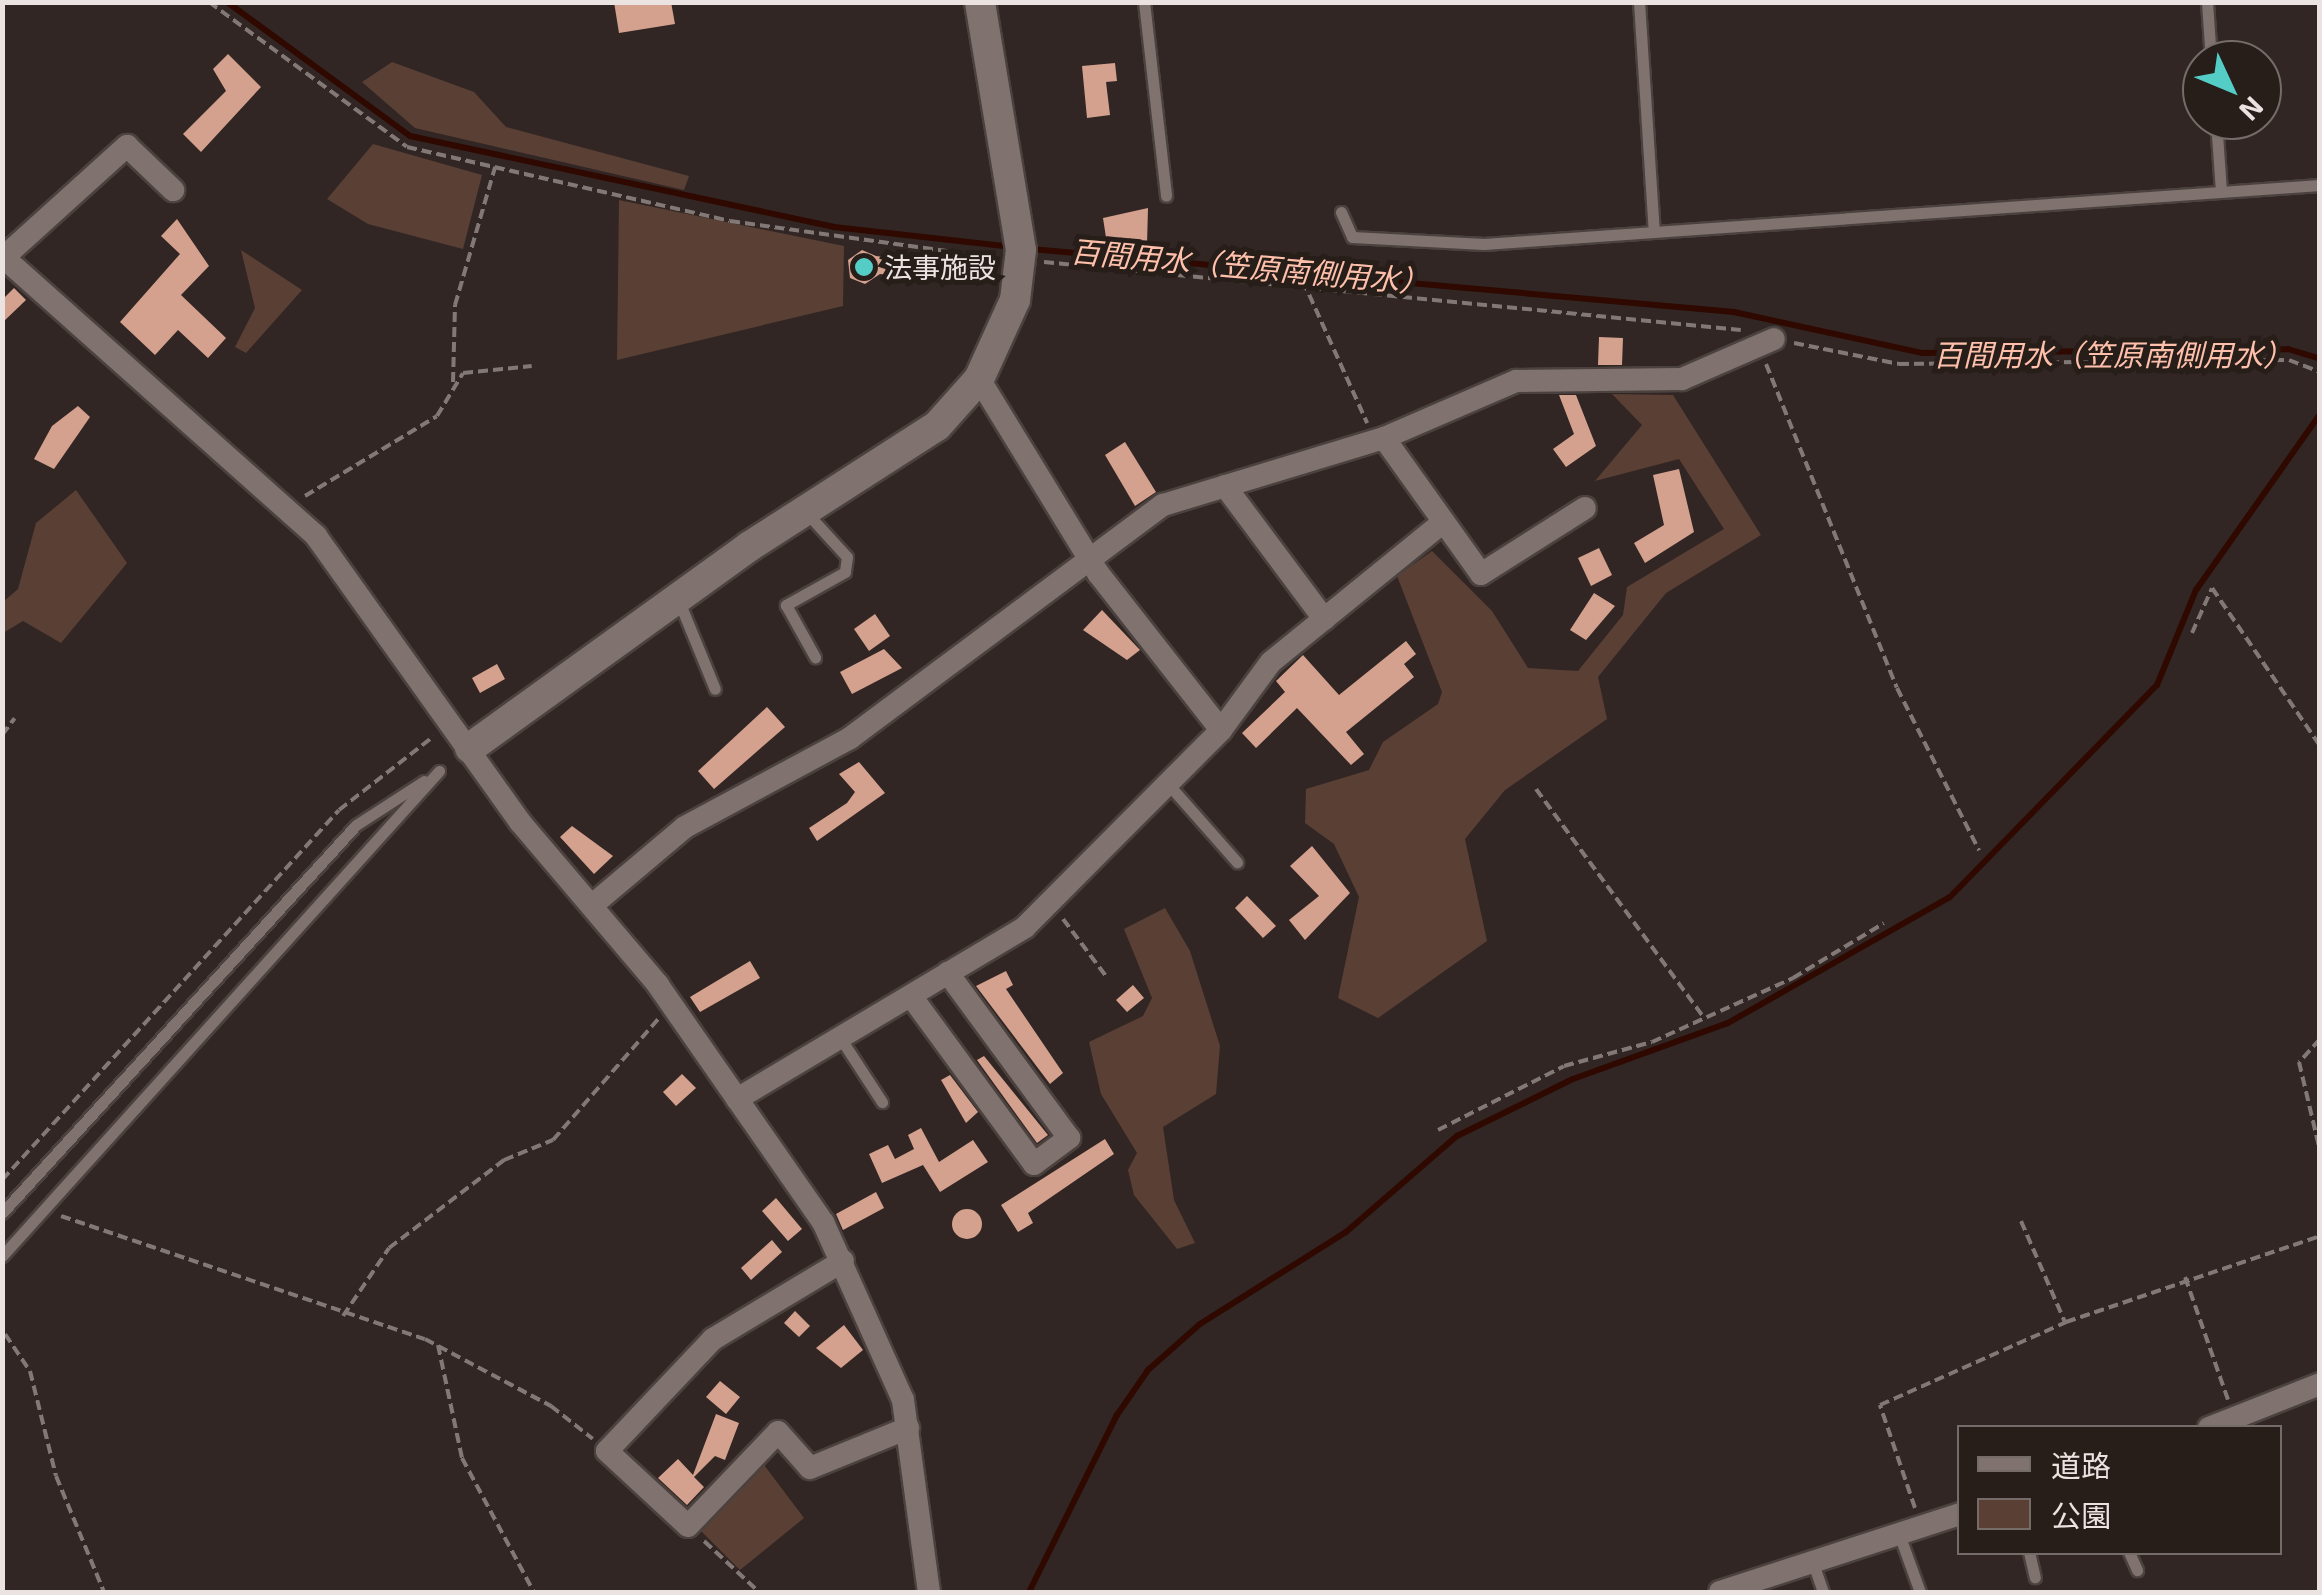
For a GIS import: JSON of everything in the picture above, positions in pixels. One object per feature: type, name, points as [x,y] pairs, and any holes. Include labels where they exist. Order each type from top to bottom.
[{"type":"street","points":[[470,748],[805,511],[937,426],[979,378],[1015,300],[1020,260],[980,2]]},
{"type":"street","points":[[173,190],[126,146],[4,256],[288,506],[470,748],[520,822],[596,902],[737,1099],[843,1261],[877,1327],[908,1428],[929,1592]]},
{"type":"street","points":[[596,902],[685,827],[850,738],[1088,556],[1164,505],[1380,440],[1516,381],[1682,379],[1766,342]]},
{"type":"street","points":[[979,378],[1088,556],[1221,730]]},
{"type":"street","points":[[1380,440],[1482,574],[1585,508]]},
{"type":"street","points":[[1225,486],[1324,619]]},
{"type":"street","points":[[737,1099],[948,973],[1051,903],[1221,730],[1242,690],[1442,523]]},
{"type":"street","points":[[911,996],[1034,1164],[1070,1138],[948,973]]},
{"type":"street","points":[[843,1261],[713,1339],[607,1451],[688,1526],[778,1432],[810,1468],[908,1428]]},
{"type":"street","points":[[2235,1423],[2320,1384]]},
{"type":"street","points":[[1720,1592],[1764,1586],[1814,1563],[1957,1515]]},
{"type":"lane","points":[[1144,2],[1166,196]]},
{"type":"lane","points":[[1639,2],[1654,232]]},
{"type":"lane","points":[[2207,2],[2210,40]]},
{"type":"lane","points":[[2218,140],[2222,192]]},
{"type":"lane","points":[[1341,212],[1352,237],[1454,244],[2320,185]]},
{"type":"lane","points":[[805,511],[847,557],[846,572],[786,605],[815,656]]},
{"type":"lane","points":[[678,599],[715,689]]},
{"type":"lane","points":[[2,1213],[356,825],[439,772],[2,1256]]},
{"type":"lane","points":[[1169,785],[1237,862]]},
{"type":"lane","points":[[840,1036],[882,1102]]},
{"type":"lane","points":[[1910,1531],[1920,1592]]},
{"type":"lane","points":[[2030,1555],[2035,1577]]},
{"type":"lane","points":[[2130,1555],[2138,1570]]},
{"type":"lane","points":[[1814,1563],[1824,1592]]},
{"type":"path","points":[[208,2],[407,147],[730,222],[1020,260],[1303,281],[1713,323],[1766,342],[1899,364],[2289,360],[2320,372]]},
{"type":"path","points":[[288,506],[437,416],[454,382],[456,305],[494,167]]},
{"type":"path","points":[[1303,281],[1380,440]]},
{"type":"path","points":[[1766,342],[1897,688],[1980,850]]},
{"type":"path","points":[[454,382],[532,366]]},
{"type":"path","points":[[2192,633],[2212,588],[2320,746]]},
{"type":"path","points":[[2,735],[16,718]]},
{"type":"path","points":[[2,1180],[339,810],[450,722]]},
{"type":"path","points":[[1536,789],[1704,1018]]},
{"type":"path","points":[[1051,903],[1106,976]]},
{"type":"path","points":[[1438,1130],[1564,1066],[1704,1018],[1884,922]]},
{"type":"path","points":[[343,1316],[389,1248],[504,1160],[553,1140],[671,1004]]},
{"type":"path","points":[[2320,1039],[2299,1062],[2320,1151]]},
{"type":"path","points":[[43,1209],[343,1316],[438,1345],[551,1406],[607,1451]]},
{"type":"path","points":[[2021,1221],[2066,1322]]},
{"type":"path","points":[[1910,1531],[1880,1405],[2066,1322],[2186,1277],[2320,1236]]},
{"type":"path","points":[[2186,1277],[2235,1423]]},
{"type":"path","points":[[6,1334],[30,1371],[56,1476],[104,1592]]},
{"type":"path","points":[[438,1345],[462,1458],[534,1592]]},
{"type":"path","points":[[688,1526],[759,1592]]},
{"type":"green space","points":[[392,62],[474,92],[506,127],[689,176],[684,190],[415,128],[362,82]]},
{"type":"green space","points":[[373,144],[482,175],[463,249],[368,224],[327,199]]},
{"type":"green space","points":[[619,200],[844,246],[843,306],[617,360]]},
{"type":"green space","points":[[241,250],[302,290],[246,353],[235,347],[255,308]]},
{"type":"green space","points":[[1612,394],[1673,395],[1761,535],[1666,593],[1598,677],[1607,719],[1505,790],[1465,839],[1487,941],[1378,1018],[1338,998],[1359,897],[1334,844],[1305,823],[1306,789],[1369,770],[1383,742],[1438,704],[1442,692],[1397,576],[1432,551],[1492,611],[1528,668],[1578,671],[1623,615],[1627,587],[1724,529],[1679,459],[1595,481],[1642,425]]},
{"type":"green space","points":[[76,490],[127,563],[61,643],[23,621],[3,633],[3,602],[18,589],[36,523]]},
{"type":"green space","points":[[1165,908],[1190,951],[1220,1046],[1216,1094],[1163,1127],[1174,1200],[1195,1243],[1177,1249],[1134,1195],[1128,1170],[1137,1153],[1101,1094],[1089,1042],[1143,1016],[1152,998],[1124,929]]},
{"type":"green space","points":[[758,1457],[804,1518],[740,1570],[694,1524]]},
{"type":"building","points":[[614,2],[671,2],[675,24],[619,33]]},
{"type":"building","points":[[228,54],[261,87],[201,152],[183,134],[226,91],[213,69]]},
{"type":"building","points":[[1115,63],[1117,81],[1106,82],[1110,115],[1087,118],[1082,66]]},
{"type":"building","points":[[1148,208],[1147,244],[1107,244],[1103,218]]},
{"type":"building","points":[[177,219],[209,266],[181,295],[226,338],[208,358],[178,330],[155,355],[120,322],[180,254],[161,236]]},
{"type":"building","points":[[862,250],[876,256],[936,264],[918,279],[880,274],[865,284],[850,278],[848,260]]},
{"type":"building","points":[[14,288],[26,300],[2,323],[2,300]]},
{"type":"building","points":[[1599,337],[1623,338],[1622,365],[1598,365]]},
{"type":"building","points":[[1559,395],[1576,395],[1596,446],[1566,467],[1553,449],[1574,434]]},
{"type":"building","points":[[78,406],[90,417],[54,469],[34,459],[52,426]]},
{"type":"building","points":[[1125,442],[1156,492],[1135,506],[1105,455]]},
{"type":"building","points":[[1679,469],[1694,532],[1645,563],[1634,543],[1664,525],[1653,475]]},
{"type":"building","points":[[1599,548],[1612,575],[1591,586],[1578,558]]},
{"type":"building","points":[[1594,593],[1615,606],[1586,640],[1570,630]]},
{"type":"building","points":[[1102,610],[1140,650],[1127,660],[1083,630]]},
{"type":"building","points":[[875,614],[890,636],[869,651],[854,629]]},
{"type":"building","points":[[1406,641],[1416,654],[1404,664],[1414,677],[1346,732],[1364,754],[1351,765],[1297,708],[1256,748],[1242,733],[1285,692],[1276,681],[1303,655],[1339,695]]},
{"type":"building","points":[[884,649],[902,668],[852,694],[840,672]]},
{"type":"building","points":[[497,664],[505,679],[480,693],[472,678]]},
{"type":"building","points":[[767,707],[785,727],[714,789],[698,771]]},
{"type":"building","points":[[859,762],[885,793],[817,841],[809,828],[847,803],[855,792],[839,774]]},
{"type":"building","points":[[572,826],[613,856],[594,874],[560,837]]},
{"type":"building","points":[[1312,846],[1350,893],[1305,940],[1289,920],[1319,896],[1290,866]]},
{"type":"building","points":[[1247,896],[1276,926],[1263,938],[1235,908]]},
{"type":"building","points":[[750,961],[760,978],[700,1012],[690,997]]},
{"type":"building","points":[[1006,971],[1013,985],[1006,989],[1063,1073],[1050,1084],[976,986]]},
{"type":"building","points":[[1133,985],[1144,998],[1127,1012],[1116,1000]]},
{"type":"building","points":[[984,1056],[1048,1135],[1037,1143],[977,1060]]},
{"type":"building","points":[[682,1074],[696,1088],[676,1106],[663,1092]]},
{"type":"building","points":[[950,1075],[978,1112],[966,1123],[941,1080]]},
{"type":"building","points":[[921,1128],[939,1162],[973,1140],[988,1162],[940,1192],[923,1165],[882,1183],[869,1154],[888,1145],[895,1159],[914,1149],[908,1135]]},
{"type":"building","points":[[1105,1139],[1114,1154],[1028,1213],[1033,1223],[1018,1232],[1001,1205]]},
{"type":"building","points":[[876,1192],[884,1208],[843,1230],[836,1214]]},
{"type":"building","points":[[776,1198],[802,1229],[788,1241],[762,1211]]},
{"type":"building","points":[[967,1209],[978,1213],[982,1224],[978,1235],[967,1239],[956,1235],[952,1224],[956,1213]]},
{"type":"building","points":[[772,1240],[782,1252],[751,1280],[741,1268]]},
{"type":"building","points":[[795,1311],[810,1326],[799,1337],[784,1323]]},
{"type":"building","points":[[844,1325],[863,1350],[841,1368],[816,1348]]},
{"type":"building","points":[[720,1381],[740,1397],[726,1414],[706,1397]]},
{"type":"building","points":[[716,1414],[739,1423],[725,1460],[715,1456],[694,1477],[704,1487],[687,1505],[658,1478],[678,1459],[693,1475]]},
{"type":"waterway","name":"百間用水（笠原南側用水）","points":[[227,2],[410,136],[834,227],[1013,247]]},
{"type":"waterway","name":"百間用水（笠原南側用水）","points":[[1031,249],[1734,312],[1922,353],[2288,349],[2320,359]]},
{"type":"waterway","points":[[1029,1592],[1117,1415],[1148,1370],[1200,1324],[1346,1232],[1457,1136],[1573,1079],[1728,1023],[1950,897],[2157,685],[2196,590],[2320,414]]},
{"type":"place","name":"法事施設","points":[[864,267]]}]
